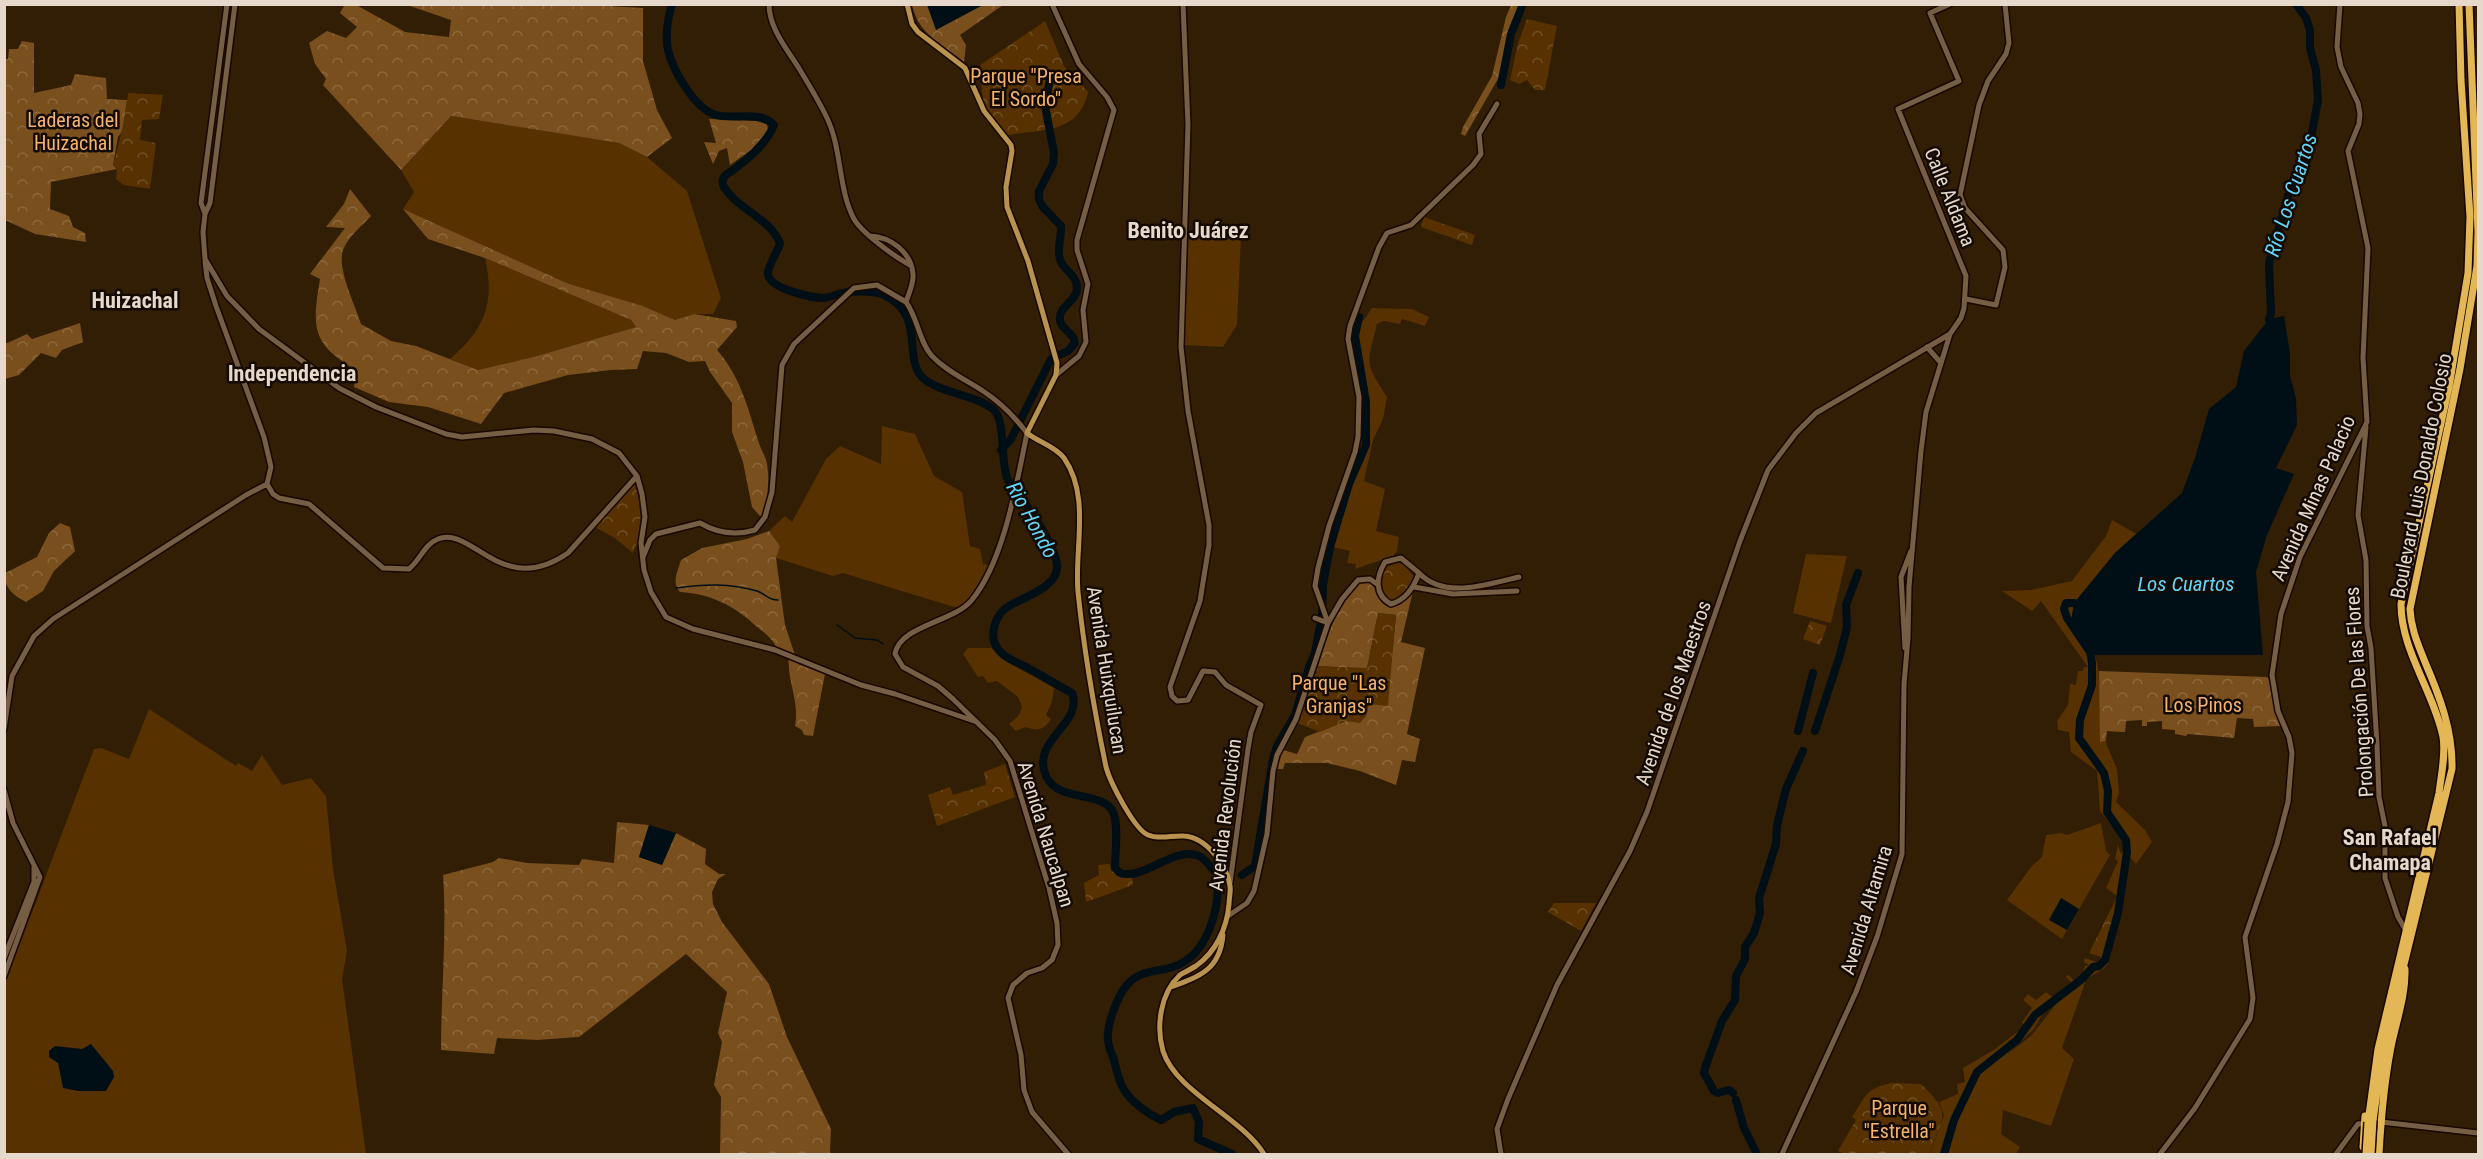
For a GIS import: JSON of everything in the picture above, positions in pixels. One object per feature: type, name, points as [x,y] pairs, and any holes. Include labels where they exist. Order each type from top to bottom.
[{"type":"highway","name":"Boulevard Luis Donaldo Colosio","points":[[2371,1155],[2373,1120],[2394,985],[2405,929],[2439,793],[2444,750],[2438,720],[2406,638],[2401,604],[2449,387],[2466,295],[2470,257],[2459,4]]},
{"type":"highway","name":"Boulevard Luis Donaldo Colosio","points":[[2365,1155],[2378,1049],[2405,961],[2452,769],[2448,723],[2413,633],[2410,609],[2460,369],[2477,266],[2478,232],[2469,4]]},
{"type":"highway","points":[[2459,18],[2463,47],[2469,44],[2470,18]]},
{"type":"highway","points":[[2462,100],[2464,65],[2468,63],[2470,96],[2473,100]]},
{"type":"highway","points":[[2379,1155],[2391,1051],[2406,982],[2405,961]]},
{"type":"highway","points":[[2365,1155],[2364,1124],[2375,1048],[2386,1005],[2394,985]]},
{"type":"main road","points":[[205,214],[201,203],[227,4]]},
{"type":"main road","points":[[235,4],[210,203],[205,214],[203,232],[205,260],[207,278],[252,401],[271,467],[267,484],[273,494],[279,498],[309,504],[383,568],[409,569],[430,544],[437,539],[450,537],[505,566],[526,569],[554,563],[568,553],[637,476]]},
{"type":"main road","points":[[769,4],[772,24],[800,68],[827,118],[835,140],[848,203],[861,230],[910,265],[913,273],[912,284],[906,302]]},
{"type":"main road","points":[[907,4],[912,24],[918,32],[965,68],[984,111],[1011,145],[1006,187],[1007,207],[1028,261],[1053,346],[1057,363],[1056,375]]},
{"type":"main road","points":[[1052,4],[1079,64],[1107,97],[1114,110],[1077,240],[1077,250],[1088,284],[1083,310],[1086,342],[1074,362],[1056,375]]},
{"type":"main road","name":"Avenida Revolución","points":[[1170,988],[1194,979],[1214,964],[1222,950],[1248,748],[1251,732],[1262,705],[1226,685],[1215,672],[1210,670],[1203,671],[1199,676],[1191,697],[1177,701],[1172,696],[1170,687],[1200,601],[1209,545],[1209,525],[1188,411],[1181,347],[1188,125],[1183,4]]},
{"type":"main road","name":"Calle Aldama","points":[[1950,4],[1930,13],[1959,81],[1898,109],[1965,276],[1966,298]]},
{"type":"main road","name":"Avenida Minas Palacio","points":[[2160,1155],[2194,1108],[2250,1019],[2253,998],[2245,937],[2277,844],[2288,802],[2292,753],[2289,737],[2278,711],[2272,675],[2281,614],[2305,546],[2367,422],[2363,358],[2368,248],[2348,151],[2359,123],[2360,114],[2358,102],[2341,67],[2337,47],[2340,4]]},
{"type":"main road","points":[[1966,298],[1996,305],[2005,267],[2003,250],[1965,208],[1960,188],[1979,105],[1988,81],[2010,44],[2006,6]]},
{"type":"main road","points":[[1228,916],[1247,903],[1254,891],[1267,834],[1275,763],[1296,719],[1322,621],[1323,607],[1315,586],[1329,526],[1358,437],[1359,397],[1348,339],[1354,312],[1387,233],[1412,225],[1473,165],[1480,154],[1479,134],[1497,104]]},
{"type":"main road","points":[[205,260],[227,296],[253,322],[289,352],[339,388],[376,406],[446,434],[462,437],[534,430],[554,431],[592,439],[619,453],[637,476],[644,506],[642,557],[647,583],[666,617],[693,629],[774,650],[861,685],[974,721]]},
{"type":"main road","points":[[642,557],[650,540],[656,534],[700,523],[711,530],[733,534],[755,530],[765,517],[772,492],[784,358],[794,344],[854,288],[878,285],[906,302],[915,313],[925,346],[933,356],[956,375],[1000,403],[1027,433]]},
{"type":"main road","name":"Avenida Altamira","points":[[1782,1155],[1856,992],[1877,937],[1902,854],[1904,684],[1912,547],[1926,412],[1950,334],[1961,318],[1966,298]]},
{"type":"main road","name":"Avenida de los Maestros","points":[[1501,1155],[1497,1129],[1508,1099],[1557,985],[1630,851],[1647,812],[1740,541],[1768,470],[1796,433],[1816,413],[1950,334]]},
{"type":"main road","points":[[1928,347],[1941,363]]},
{"type":"main road","name":"Avenida Naucalpan","points":[[1056,375],[1036,410],[1027,433],[1013,500],[994,558],[982,585],[972,599],[954,614],[907,636],[898,644],[895,651],[897,660],[903,667],[938,686],[995,740],[1010,761],[1053,904],[1058,945],[1052,960],[1042,968],[1027,973],[1013,986],[1008,998],[1022,1055],[1024,1090],[1032,1112],[1068,1155]]},
{"type":"main road","name":"Prolongación De las Flores","points":[[2367,422],[2358,515],[2366,560],[2367,626],[2371,648],[2378,744],[2379,797],[2385,826],[2385,878],[2398,917],[2405,929]]},
{"type":"main road","name":"Avenida Huixquilucan","points":[[1027,433],[1063,457],[1077,490],[1080,532],[1078,589],[1107,771],[1141,831],[1158,838],[1187,836],[1200,840],[1223,867]]},
{"type":"main road","points":[[4,729],[12,676],[34,636],[53,619],[246,495],[267,484]]},
{"type":"main road","points":[[1377,584],[1379,572],[1385,562],[1401,558],[1436,585],[1454,588],[1465,588],[1520,577]]},
{"type":"main road","points":[[1322,621],[1358,580],[1370,579],[1377,584],[1384,600],[1391,604],[1398,602],[1414,587],[1419,573]]},
{"type":"main road","points":[[1414,587],[1454,594],[1517,591]]},
{"type":"main road","points":[[4,790],[13,823],[39,872],[39,884],[4,976]]},
{"type":"main road","points":[[4,958],[34,882],[34,866]]},
{"type":"main road","points":[[1230,886],[1223,867],[1232,868]]},
{"type":"main road","name":"Avenida Revolución","points":[[1170,988],[1180,975],[1208,956],[1224,930]]},
{"type":"main road","points":[[1170,988],[1159,1022],[1164,1054],[1171,1066],[1191,1088],[1245,1131],[1264,1155]]},
{"type":"main road","points":[[2336,1155],[2358,1124],[2381,1122],[2478,1133]]},
{"type":"green space","points":[[407,5],[591,5],[643,8],[643,61],[657,110],[672,138],[647,157],[619,143],[451,116],[401,170],[323,85],[326,79],[315,64],[309,43],[327,31],[346,38],[357,27],[340,13],[344,6],[358,6],[405,32],[449,37],[451,20]]},
{"type":"green space","points":[[912,5],[1003,5],[960,35],[966,45],[964,62],[925,31]]},
{"type":"green space","points":[[1511,5],[1527,5],[1518,23],[1503,70],[1465,136],[1461,134],[1463,127],[1492,76]]},
{"type":"green space","points":[[1527,19],[1557,26],[1545,90],[1535,90],[1527,80],[1519,84],[1510,80],[1518,43]]},
{"type":"green space","name":"Parque \"Presa El Sordo\"","points":[[1045,21],[1064,66],[1088,92],[1083,106],[1068,122],[1046,130],[1008,135],[992,117],[985,104],[980,65]]},
{"type":"green space","name":"Laderas del Huizachal","points":[[22,41],[34,43],[34,93],[71,85],[75,74],[106,78],[107,99],[127,100],[123,130],[118,137],[113,165],[117,169],[51,182],[50,209],[69,216],[73,227],[85,233],[86,242],[35,234],[5,220],[5,59],[8,59],[9,49],[18,49]]},
{"type":"green space","points":[[128,93],[163,95],[159,119],[142,120],[140,140],[156,143],[150,189],[124,185],[116,179],[117,168],[113,165]]},
{"type":"green space","points":[[450,116],[619,143],[647,157],[687,191],[721,298],[713,314],[694,314],[675,320],[643,306],[571,285],[403,209],[414,192],[401,170]]},
{"type":"green space","points":[[709,119],[756,121],[767,124],[768,131],[751,150],[730,165],[727,148],[719,151],[713,164],[704,142],[716,143]]},
{"type":"green space","points":[[350,189],[371,216],[352,235],[344,248],[342,265],[344,275],[361,324],[391,341],[416,346],[478,370],[537,356],[636,327],[631,320],[485,258],[428,239],[403,209],[569,284],[643,306],[675,320],[694,314],[736,321],[737,327],[717,350],[738,382],[766,461],[768,484],[764,515],[760,516],[752,507],[743,462],[732,432],[732,403],[705,361],[689,362],[666,353],[643,351],[637,369],[568,375],[504,393],[481,424],[428,407],[389,402],[354,387],[356,370],[330,351],[318,333],[316,310],[320,279],[310,274],[345,228],[326,227],[344,204]]},
{"type":"green space","points":[[1424,217],[1475,235],[1472,245],[1421,227]]},
{"type":"green space","points":[[1189,231],[1241,235],[1237,325],[1223,347],[1183,345]]},
{"type":"green space","points":[[485,258],[631,320],[636,327],[537,356],[478,370],[450,359],[472,337],[484,314],[489,289]]},
{"type":"green space","points":[[1372,308],[1412,309],[1429,317],[1425,326],[1402,319],[1400,324],[1384,321],[1377,324],[1370,362],[1374,376],[1387,397],[1383,419],[1373,440],[1364,481],[1385,489],[1376,531],[1399,537],[1397,551],[1393,556],[1355,569],[1356,564],[1347,563],[1350,551],[1333,547],[1351,484],[1368,445],[1368,402],[1356,337],[1360,321],[1363,321]]},
{"type":"green space","points":[[80,323],[83,342],[62,350],[56,358],[41,353],[19,375],[5,379],[5,344],[27,334],[32,339]]},
{"type":"green space","points":[[882,426],[915,434],[934,476],[962,492],[970,546],[980,549],[983,564],[988,565],[979,587],[962,607],[954,607],[843,573],[833,576],[776,558],[780,546],[769,531],[785,516],[792,522],[826,459],[840,446],[881,464]]},
{"type":"green space","points":[[633,479],[638,497],[640,525],[633,553],[615,538],[593,526]]},
{"type":"green space","points":[[2112,520],[2136,534],[2115,553],[2074,603],[2071,621],[2092,650],[2098,665],[2099,686],[2131,721],[2126,721],[2125,732],[2107,731],[2106,743],[2117,769],[2119,793],[2116,802],[2145,830],[2152,842],[2136,864],[2129,856],[2125,892],[2108,964],[2078,984],[2043,1013],[2034,1029],[2006,1055],[2031,1036],[2057,1003],[2086,980],[2062,1048],[2074,1059],[2051,1126],[2003,1110],[2001,1134],[2020,1147],[2016,1154],[1930,1154],[1944,1115],[1939,1102],[1958,1094],[1957,1084],[1965,1082],[1963,1068],[1995,1049],[2025,1026],[2022,1022],[2032,1008],[2023,1000],[2028,994],[2036,1000],[2046,992],[2053,997],[2071,982],[2066,977],[2067,975],[2074,981],[2079,981],[2085,973],[2083,971],[2085,966],[2089,965],[2084,962],[2085,958],[2099,963],[2101,957],[2091,952],[2117,896],[2106,888],[2118,861],[2115,859],[2118,845],[2121,854],[2124,850],[2123,840],[2100,811],[2097,771],[2071,752],[2069,732],[2058,730],[2057,721],[2068,705],[2070,684],[2076,685],[2078,671],[2083,671],[2084,667],[2088,667],[2041,601],[2032,611],[2002,591],[2031,590],[2072,581],[2106,536]]},
{"type":"green space","points":[[60,523],[70,527],[75,551],[54,571],[43,591],[26,602],[10,590],[6,583],[5,573],[37,557],[49,533]]},
{"type":"green space","points":[[769,531],[780,546],[776,558],[785,625],[798,664],[825,674],[813,736],[804,735],[802,730],[795,726],[796,708],[789,672],[789,654],[778,650],[766,634],[730,607],[702,595],[680,592],[676,584],[681,560],[702,548],[747,539]]},
{"type":"green space","points":[[1806,554],[1847,556],[1831,623],[1793,613]]},
{"type":"green space","points":[[1398,562],[1404,565],[1415,578],[1404,594],[1395,599],[1386,599],[1380,582],[1383,569]]},
{"type":"green space","points":[[1361,581],[1368,581],[1374,587],[1383,604],[1399,605],[1413,591],[1401,642],[1425,648],[1407,734],[1420,739],[1415,762],[1402,760],[1396,785],[1360,771],[1327,763],[1285,763],[1283,769],[1276,769],[1283,750],[1297,754],[1305,737],[1366,716],[1368,704],[1393,646],[1396,615],[1378,613],[1367,669],[1318,666],[1339,610]]},
{"type":"green space","name":"Parque \"Las Granjas\"","points":[[1378,613],[1396,615],[1388,706],[1369,704],[1366,716],[1360,723],[1346,721],[1320,732],[1297,723],[1318,666],[1367,668]]},
{"type":"green space","points":[[1810,621],[1827,626],[1820,645],[1803,639]]},
{"type":"green space","points":[[968,648],[991,648],[1006,661],[1054,688],[1052,702],[1046,715],[1051,719],[1043,728],[1025,727],[1016,731],[1009,724],[1019,715],[1022,707],[1018,697],[997,681],[988,683],[983,676],[978,677],[963,654]]},
{"type":"green space","name":"Los Pinos","points":[[2099,671],[2267,677],[2270,680],[2276,715],[2282,726],[2254,727],[2253,719],[2237,718],[2234,738],[2175,734],[2175,730],[2162,729],[2162,721],[2147,722],[2147,726],[2142,726],[2142,720],[2126,721],[2125,732],[2107,731],[2105,741],[2100,742]]},
{"type":"green space","points":[[149,709],[236,766],[238,763],[252,771],[262,755],[282,785],[311,778],[326,796],[333,869],[347,951],[342,979],[366,1154],[6,1154],[4,986],[94,749],[101,748],[129,759]]},
{"type":"green space","points":[[1005,764],[1015,797],[937,826],[928,795],[950,787],[953,795],[986,785],[984,772]]},
{"type":"green space","points":[[617,822],[649,825],[639,857],[662,865],[676,833],[706,849],[705,864],[719,874],[726,874],[718,879],[712,892],[713,904],[722,922],[769,984],[787,1037],[831,1129],[830,1154],[720,1154],[721,1097],[714,1085],[722,1042],[718,1033],[727,992],[686,954],[579,1037],[537,1040],[497,1038],[494,1054],[441,1050],[443,875],[493,862],[499,858],[527,863],[579,865],[582,859],[614,863]]},
{"type":"green space","points":[[2101,823],[2106,851],[2110,855],[2062,939],[2007,900],[2031,867],[2042,857],[2046,835],[2061,833],[2067,835]]},
{"type":"green space","points":[[1110,864],[1111,870],[1116,873],[1132,876],[1133,885],[1086,902],[1084,883],[1099,875],[1098,865]]},
{"type":"green space","points":[[1554,903],[1596,903],[1581,931],[1548,912]]},
{"type":"green space","points":[[2111,909],[2117,912],[2101,957],[2089,953]]},
{"type":"green space","name":"Parque \"Estrella\"","points":[[1891,1083],[1921,1084],[1942,1110],[1941,1123],[1930,1154],[1845,1154],[1838,1151],[1856,1120],[1852,1117],[1864,1099],[1876,1088]]},
{"type":"water","points":[[927,5],[983,5],[936,30]]},
{"type":"water","name":"Los Cuartos","points":[[2284,316],[2290,353],[2290,376],[2296,398],[2297,425],[2276,468],[2294,474],[2267,535],[2256,572],[2263,655],[2095,655],[2071,621],[2074,603],[2115,553],[2182,493],[2209,409],[2236,387],[2244,351],[2269,319]]},
{"type":"water","points":[[649,825],[676,833],[662,865],[639,857]]},
{"type":"water","points":[[2061,898],[2079,909],[2067,930],[2049,920]]},
{"type":"water","points":[[91,1044],[113,1071],[114,1077],[106,1091],[78,1091],[63,1088],[58,1063],[49,1057],[49,1051],[55,1046],[82,1049]]},
{"type":"waterway","name":"Rio Hondo","points":[[672,4],[667,27],[668,50],[680,78],[693,97],[700,105],[716,115],[762,118],[774,125],[758,148],[726,175],[723,181],[723,186],[730,195],[769,227],[780,243],[769,268],[769,278],[789,291],[816,297],[825,298],[856,291],[884,295],[897,303],[905,313],[912,336],[914,359],[922,377],[937,387],[985,404],[997,414],[1007,478],[1043,531],[1057,564],[1053,579],[1047,585],[1004,610],[993,632],[995,644],[1004,655],[1072,693],[1074,704],[1071,714],[1045,752],[1043,763],[1046,776],[1060,790],[1108,805],[1115,817],[1115,868],[1120,873],[1139,872],[1171,858],[1192,854],[1201,857],[1217,874],[1217,901],[1214,915],[1210,929],[1195,952],[1185,961],[1173,967],[1148,972],[1137,977],[1127,985],[1120,996],[1113,1011],[1108,1034],[1108,1044],[1118,1077],[1130,1098],[1145,1111],[1161,1120],[1174,1112],[1193,1108],[1199,1122],[1198,1139],[1232,1154]]},
{"type":"waterway","points":[[1501,85],[1511,34],[1523,4]]},
{"type":"waterway","name":"Río Los Cuartos","points":[[2269,319],[2271,313],[2269,263],[2288,196],[2307,160],[2318,100],[2316,70],[2310,48],[2310,30],[2306,18],[2296,4]]},
{"type":"waterway","points":[[1001,450],[1011,439],[1051,359],[1068,351],[1075,343],[1061,323],[1060,315],[1074,297],[1077,284],[1060,259],[1061,226],[1042,206],[1039,199],[1039,191],[1053,164],[1054,153],[1045,106],[1050,79]]},
{"type":"waterway","points":[[1242,875],[1255,866],[1273,759],[1277,746],[1295,715],[1315,653],[1330,547],[1349,484],[1366,445],[1366,402],[1355,336],[1359,317]]},
{"type":"waterway","points":[[1815,731],[1840,655],[1847,627],[1846,605],[1858,573]]},
{"type":"waterway","points":[[676,588],[727,585],[757,591],[778,600]]},
{"type":"waterway","points":[[1944,1154],[1954,1120],[1977,1072],[2017,1040],[2035,1015],[2082,979],[2093,967],[2099,966],[2105,960],[2118,913],[2127,852],[2126,840],[2107,812],[2108,791],[2104,773],[2079,738],[2080,720],[2092,685],[2092,663],[2090,652],[2067,618],[2064,609],[2066,603],[2074,603]]},
{"type":"waterway","points":[[837,625],[855,638],[877,640],[883,644]]},
{"type":"waterway","points":[[1798,731],[1813,673]]},
{"type":"waterway","points":[[1733,1093],[1729,1090],[1718,1093],[1714,1091],[1704,1073],[1705,1068],[1722,1021],[1735,1000],[1736,976],[1745,959],[1745,947],[1754,933],[1760,913],[1759,898],[1776,844],[1777,825],[1786,789],[1803,751]]},
{"type":"waterway","points":[[1736,1100],[1744,1128],[1757,1154]]},
{"type":"district","name":"Benito Juárez","points":[[1188,230]]},
{"type":"district","name":"Huizachal","points":[[135,300]]},
{"type":"district","name":"Independencia","points":[[292,373]]},
{"type":"district","name":"San Rafael Chamapa","points":[[2390,850]]}]
